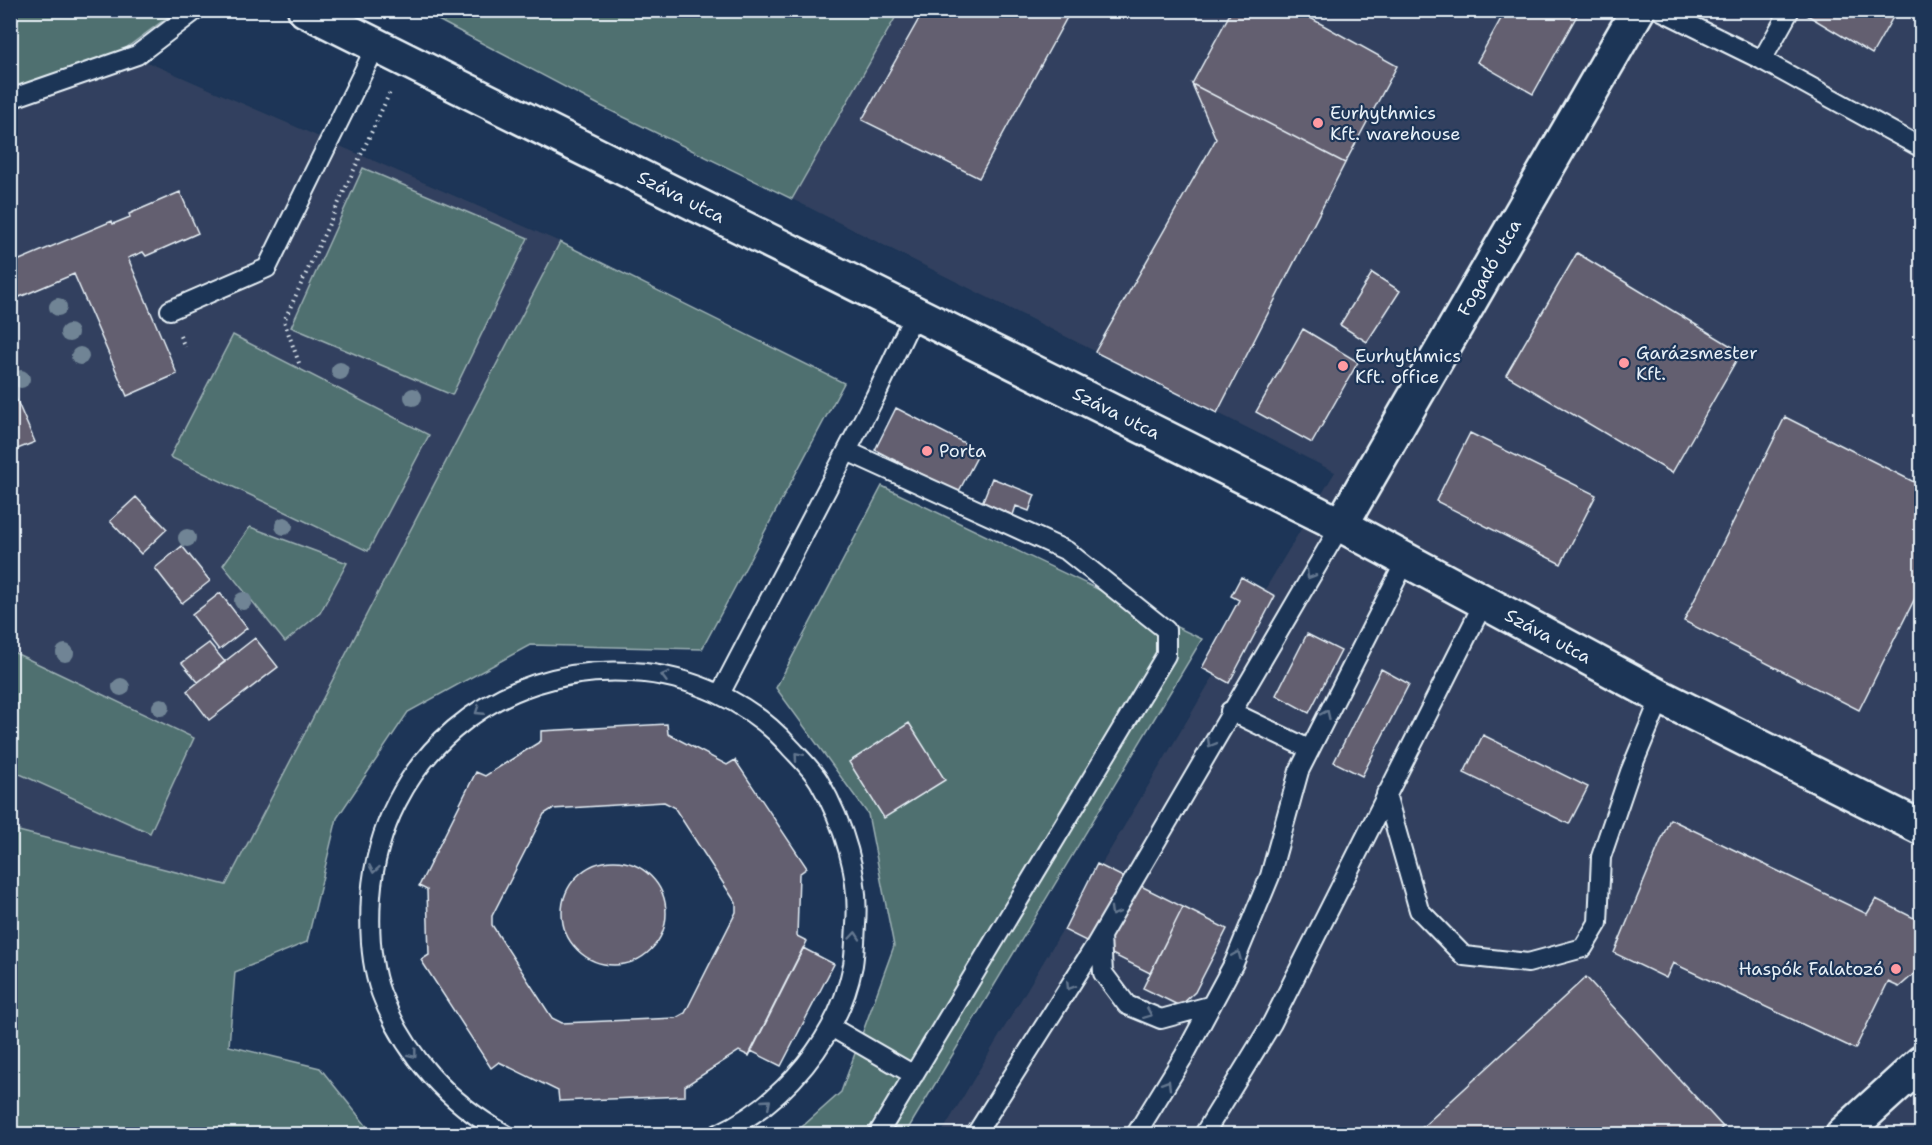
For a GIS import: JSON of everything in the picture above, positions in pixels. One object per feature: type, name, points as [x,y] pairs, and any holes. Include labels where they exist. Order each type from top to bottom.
[{"type":"street","name":"Száva utca","points":[[304,10],[377,44],[915,315],[1341,525],[1661,697],[1922,828]]},
{"type":"street","name":"Fogadó utca","points":[[1341,525],[1638,10]]},
{"type":"street","points":[[1843,1134],[1922,1062]]},
{"type":"lane","points":[[10,99],[137,55],[196,10]]},
{"type":"lane","points":[[1660,10],[1919,141]]},
{"type":"lane","points":[[1762,60],[1790,10]]},
{"type":"lane","points":[[170,310],[267,268],[377,44]]},
{"type":"lane","points":[[720,694],[915,315]]},
{"type":"lane","points":[[847,451],[1067,551],[1166,630],[1166,655],[878,1134]]},
{"type":"lane","points":[[976,1134],[1101,936],[1230,711],[1341,525]]},
{"type":"lane","points":[[1136,1134],[1184,1056],[1234,963],[1270,876],[1299,771],[1406,560]]},
{"type":"lane","points":[[1204,1134],[1272,1023],[1484,602]]},
{"type":"lane","points":[[505,1134],[450,1098],[409,1050],[381,992],[369,930],[373,866],[394,805],[429,752],[477,710],[534,682],[596,669],[660,673],[720,694],[775,730],[818,778],[846,837],[858,901],[853,966],[831,1027],[795,1080],[747,1121],[718,1134]]},
{"type":"lane","points":[[1386,794],[1419,910],[1464,956],[1528,963],[1583,948],[1598,923],[1601,857],[1630,772],[1661,697]]},
{"type":"lane","points":[[1230,711],[1310,749]]},
{"type":"lane","points":[[1101,936],[1103,973],[1127,1005],[1161,1019],[1209,1006]]},
{"type":"lane","points":[[831,1027],[914,1075]]},
{"type":"path","points":[[299,363],[284,321],[406,59]]},
{"type":"shaded area","points":[[899,11],[1921,11],[1921,1134],[941,1134],[1335,472],[792,199]]},
{"type":"shaded area","points":[[122,51],[560,242],[226,885],[11,829],[10,90]]},
{"type":"green space","points":[[10,11],[176,11],[122,51],[11,90]]},
{"type":"green space","points":[[421,11],[899,11],[792,199],[599,105]]},
{"type":"green space","points":[[363,168],[528,238],[452,395],[291,327]]},
{"type":"green space","points":[[560,242],[844,383],[702,649],[530,645],[408,712],[337,818],[307,942],[235,972],[229,1046],[320,1068],[373,1134],[11,1134],[11,829],[226,885]]},
{"type":"green space","points":[[233,335],[429,435],[368,551],[170,457]]},
{"type":"green space","points":[[882,486],[1202,639],[905,1134],[794,1134],[841,1092],[894,946],[868,814],[776,688]]},
{"type":"green space","points":[[250,527],[347,563],[320,613],[285,642],[223,565]]},
{"type":"green space","points":[[11,651],[194,738],[150,833],[11,770]]},
{"type":"building","points":[[924,10],[1071,10],[979,178],[862,120]]},
{"type":"building","name":"Eurhythmics Kft. warehouse","points":[[1232,10],[1296,10],[1397,66],[1345,163],[1192,84]]},
{"type":"building","points":[[1495,10],[1580,10],[1533,94],[1477,62],[1503,15]]},
{"type":"building","points":[[1810,10],[1897,10],[1872,54],[1807,15]]},
{"type":"building","points":[[1192,84],[1345,163],[1217,413],[1095,352],[1216,139]]},
{"type":"building","points":[[180,192],[198,233],[146,256],[143,252],[128,258],[177,374],[127,396],[74,274],[10,301],[10,264],[112,221],[113,224],[130,217],[129,214]]},
{"type":"building","name":"Garázsmester Kft.","points":[[1577,253],[1741,352],[1672,473],[1506,375]]},
{"type":"building","points":[[1372,273],[1400,291],[1367,342],[1340,325]]},
{"type":"building","points":[[1303,329],[1358,362],[1312,443],[1256,412]]},
{"type":"building","points":[[10,385],[35,442],[10,452]]},
{"type":"building","name":"Porta","points":[[896,408],[980,451],[958,493],[875,450]]},
{"type":"building","points":[[1785,417],[1922,486],[1922,584],[1859,710],[1684,621]]},
{"type":"building","points":[[1470,433],[1596,495],[1561,564],[1436,501]]},
{"type":"building","points":[[992,478],[1035,495],[1029,511],[1016,506],[1013,515],[982,503]]},
{"type":"building","points":[[136,497],[167,529],[141,554],[110,521]]},
{"type":"building","points":[[182,546],[210,581],[182,603],[155,568]]},
{"type":"building","points":[[1241,577],[1275,596],[1229,683],[1202,668],[1239,600],[1231,596]]},
{"type":"building","points":[[220,593],[247,628],[219,650],[192,615]]},
{"type":"building","points":[[1307,634],[1341,651],[1309,713],[1276,695]]},
{"type":"building","points":[[255,638],[278,667],[209,720],[187,691]]},
{"type":"building","points":[[209,643],[225,662],[198,682],[182,663]]},
{"type":"building","points":[[1381,669],[1409,684],[1362,776],[1334,762]]},
{"type":"building","points":[[909,723],[945,780],[884,818],[849,762]]},
{"type":"building","points":[[667,724],[668,734],[727,765],[735,760],[807,868],[799,874],[797,936],[807,941],[749,1056],[739,1051],[685,1086],[685,1096],[559,1101],[558,1091],[499,1062],[491,1068],[421,960],[429,955],[427,890],[419,886],[476,772],[485,776],[541,741],[541,731]],"holes":[[[664,802],[674,807],[736,903],[736,912],[685,1013],[676,1018],[562,1023],[552,1018],[492,925],[492,916],[544,814],[552,809]]]},
{"type":"building","points":[[1483,735],[1588,787],[1569,824],[1464,773]]},
{"type":"building","points":[[1670,819],[1867,914],[1876,899],[1922,922],[1922,967],[1899,987],[1888,982],[1855,1049],[1673,963],[1666,978],[1614,953]]},
{"type":"building","points":[[614,861],[634,865],[643,870],[657,884],[662,893],[666,913],[662,933],[657,942],[643,956],[634,961],[614,965],[594,961],[585,956],[571,942],[566,933],[562,913],[566,893],[571,884],[585,870],[594,865]]},
{"type":"building","points":[[1097,864],[1183,907],[1150,973],[1064,930]]},
{"type":"building","points":[[1183,907],[1227,929],[1195,992],[1180,1006],[1143,988]]},
{"type":"building","points":[[803,948],[834,964],[781,1066],[751,1051]]},
{"type":"building","points":[[1586,977],[1723,1127],[1715,1134],[1415,1134]]},
{"type":"place","name":"Eurhythmics Kft. warehouse","points":[[1318,123]]},
{"type":"place","name":"Garázsmester Kft.","points":[[1624,363]]},
{"type":"place","name":"Eurhythmics Kft. office","points":[[1343,366]]},
{"type":"place","name":"Porta","points":[[927,451]]},
{"type":"place","name":"Haspók Falatozó","points":[[1896,969]]}]
